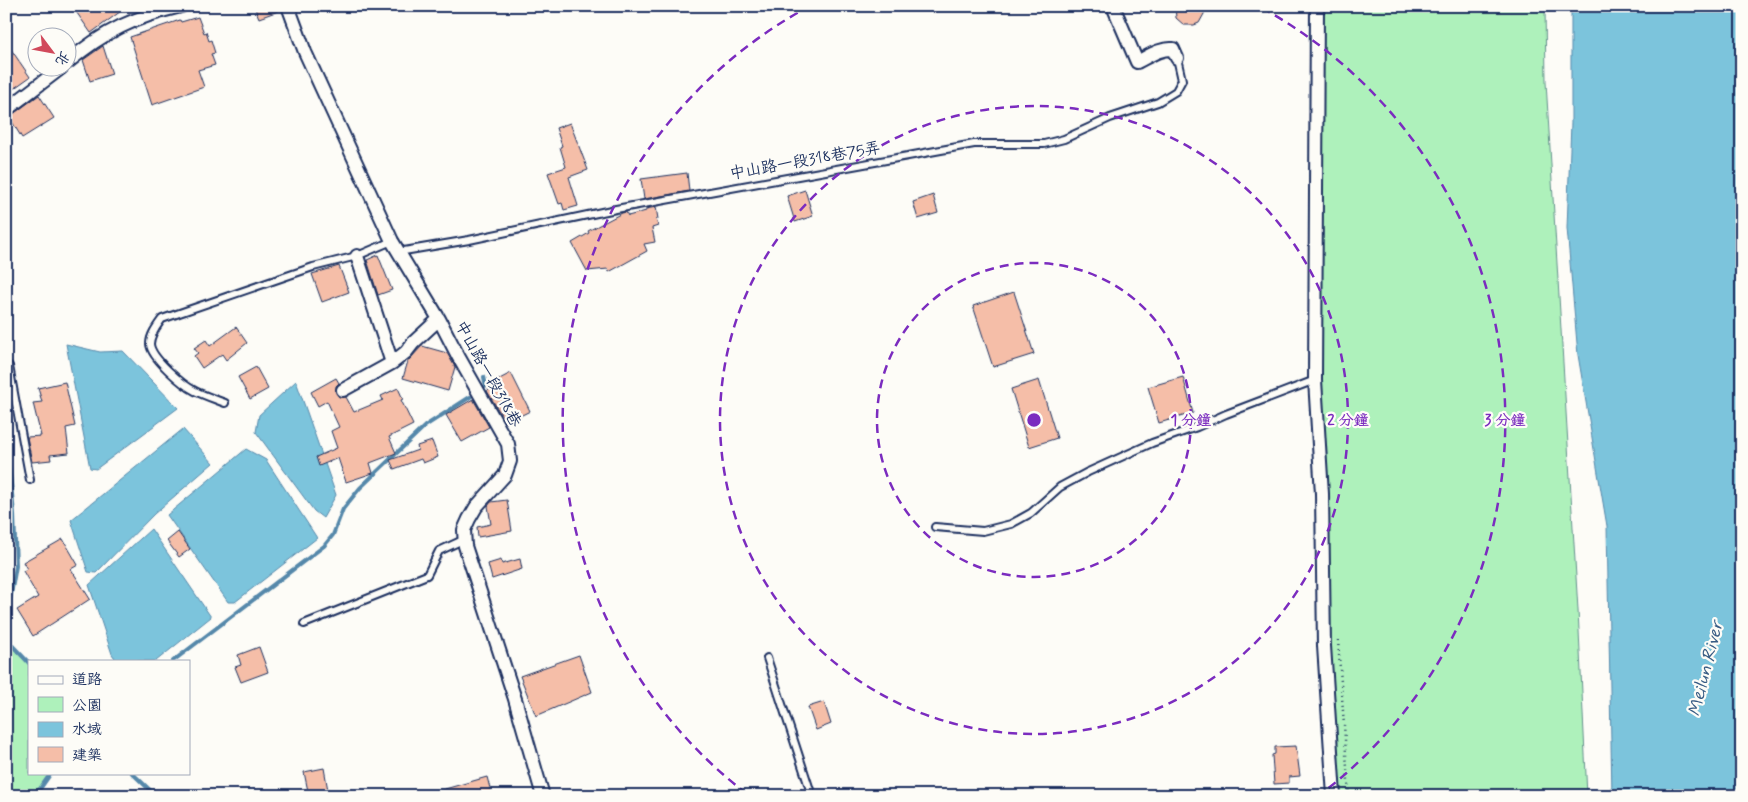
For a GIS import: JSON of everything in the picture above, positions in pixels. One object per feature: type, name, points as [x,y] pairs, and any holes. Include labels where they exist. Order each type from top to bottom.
[{"type":"street","points":[[78,54],[106,33],[149,14],[181,6]]},
{"type":"street","name":"中山路一段318巷","points":[[288,6],[305,52],[395,246],[439,319],[508,444],[510,461],[505,475],[476,507],[464,530],[465,546],[515,699],[543,796]]},
{"type":"street","points":[[1113,6],[1137,62],[1160,50],[1167,49],[1173,49],[1177,58]]},
{"type":"street","points":[[1317,6],[1315,380],[1322,494],[1324,646],[1334,796]]},
{"type":"street","points":[[6,110],[48,78]]},
{"type":"street","points":[[357,256],[392,362]]},
{"type":"street","points":[[343,390],[406,352],[439,319]]},
{"type":"lane","name":"中山路一段318巷75弄","points":[[225,403],[194,390],[163,366],[154,354],[150,343],[155,328],[162,319],[313,267],[395,246],[469,240],[616,209],[974,144],[1044,144],[1064,139],[1110,118],[1158,102],[1176,91],[1182,80],[1177,58]]},
{"type":"lane","points":[[6,363],[9,366],[30,480]]},
{"type":"lane","points":[[935,527],[983,531],[1011,524],[1031,513],[1060,487],[1088,472],[1152,443],[1315,380]]},
{"type":"lane","points":[[304,624],[427,575],[439,551],[465,540]]},
{"type":"lane","points":[[767,658],[812,796]]},
{"type":"green space","points":[[1319,6],[1545,6],[1546,82],[1578,610],[1587,796],[1340,796],[1324,646]]},
{"type":"green space","points":[[6,639],[28,662],[28,774],[50,774],[34,795],[6,796]]},
{"type":"water","name":"Meilun River","points":[[1571,6],[1742,6],[1742,772],[1734,796],[1612,796],[1607,526],[1578,355],[1567,228],[1571,123]]},
{"type":"water","points":[[66,344],[100,352],[123,351],[178,408],[96,469],[90,468]]},
{"type":"water","points":[[296,381],[336,495],[323,518],[314,511],[256,432],[259,415]]},
{"type":"water","points":[[183,429],[213,463],[154,514],[96,573],[88,572],[71,520]]},
{"type":"water","points":[[246,449],[266,460],[317,538],[235,602],[228,602],[167,515]]},
{"type":"water","points":[[151,529],[211,617],[157,660],[116,660],[112,654],[89,585]]},
{"type":"building","points":[[72,6],[128,6],[91,33]]},
{"type":"building","points":[[254,6],[280,6],[281,10],[259,18]]},
{"type":"building","points":[[1175,6],[1205,6],[1204,14],[1199,23],[1184,25],[1176,18]]},
{"type":"building","points":[[198,17],[204,33],[206,32],[209,41],[211,40],[215,53],[211,54],[215,65],[198,70],[204,87],[152,105],[130,37],[180,20],[181,22]]},
{"type":"building","points":[[6,42],[28,74],[29,78],[6,94]]},
{"type":"building","points":[[103,46],[112,74],[90,81],[83,60]]},
{"type":"building","points":[[39,95],[54,118],[22,138],[9,117]]},
{"type":"building","points":[[570,123],[588,170],[569,177],[578,206],[564,210],[562,203],[559,204],[548,173],[566,167],[556,128]]},
{"type":"building","points":[[687,173],[689,191],[644,199],[641,179]]},
{"type":"building","points":[[805,190],[813,216],[795,222],[787,196]]},
{"type":"building","points":[[933,195],[938,213],[918,219],[913,202]]},
{"type":"building","points":[[656,207],[658,226],[652,228],[655,242],[644,244],[647,251],[609,272],[608,269],[587,271],[572,243],[589,233],[588,231],[622,213],[626,212],[628,216]]},
{"type":"building","points":[[378,255],[392,290],[378,295],[367,260]]},
{"type":"building","points":[[339,266],[349,292],[322,302],[312,274]]},
{"type":"building","points":[[1014,292],[1034,354],[993,367],[973,306]]},
{"type":"building","points":[[236,327],[247,343],[226,360],[222,354],[202,368],[194,356],[198,353],[194,348],[206,340],[210,346]]},
{"type":"building","points":[[422,346],[447,353],[455,367],[448,391],[403,378],[408,361]]},
{"type":"building","points":[[256,367],[268,389],[250,399],[238,377]]},
{"type":"building","points":[[511,373],[530,411],[506,423],[486,386]]},
{"type":"building","points":[[1183,377],[1193,413],[1159,423],[1148,387]]},
{"type":"building","points":[[336,378],[339,383],[336,386],[336,393],[339,397],[346,397],[354,412],[383,400],[381,396],[398,388],[403,399],[401,400],[413,425],[389,437],[396,453],[370,463],[373,473],[346,482],[338,458],[319,466],[316,457],[337,448],[331,431],[339,427],[327,401],[318,406],[311,392]]},
{"type":"building","points":[[1039,380],[1057,438],[1029,447],[1011,389]]},
{"type":"building","points":[[65,382],[75,426],[66,428],[69,453],[50,455],[51,460],[32,462],[27,437],[41,436],[33,403],[42,402],[38,388]]},
{"type":"building","points":[[473,399],[489,427],[462,442],[446,415]]},
{"type":"building","points":[[432,441],[438,457],[423,463],[421,459],[394,469],[390,460],[418,450],[417,446]]},
{"type":"building","points":[[507,500],[512,531],[478,537],[477,527],[491,524],[488,506],[491,502]]},
{"type":"building","points":[[178,532],[190,549],[179,557],[167,541]]},
{"type":"building","points":[[63,539],[78,565],[71,569],[90,599],[33,636],[17,610],[38,597],[23,571],[27,569],[23,562]]},
{"type":"building","points":[[520,559],[522,569],[492,579],[488,564],[501,560],[502,564]]},
{"type":"building","points":[[259,647],[268,672],[241,682],[235,667],[241,665],[238,655]]},
{"type":"building","points":[[579,655],[592,692],[536,716],[520,676]]},
{"type":"building","points":[[824,702],[831,724],[816,730],[808,707]]},
{"type":"building","points":[[1296,746],[1300,776],[1289,777],[1289,783],[1274,784],[1272,755],[1275,754],[1275,747]]},
{"type":"building","points":[[324,768],[329,796],[309,796],[304,772]]},
{"type":"building","points":[[487,777],[492,796],[432,796],[431,793]]},
{"type":"waterway","points":[[484,377],[486,386]]},
{"type":"waterway","points":[[174,660],[324,546],[333,535],[343,509],[360,488],[425,426],[470,397]]},
{"type":"waterway","points":[[6,434],[14,514],[16,566],[6,623]]},
{"type":"waterway","points":[[6,639],[28,662]]},
{"type":"waterway","points":[[35,796],[50,774]]},
{"type":"waterway","points":[[133,774],[152,792],[160,796]]}]
